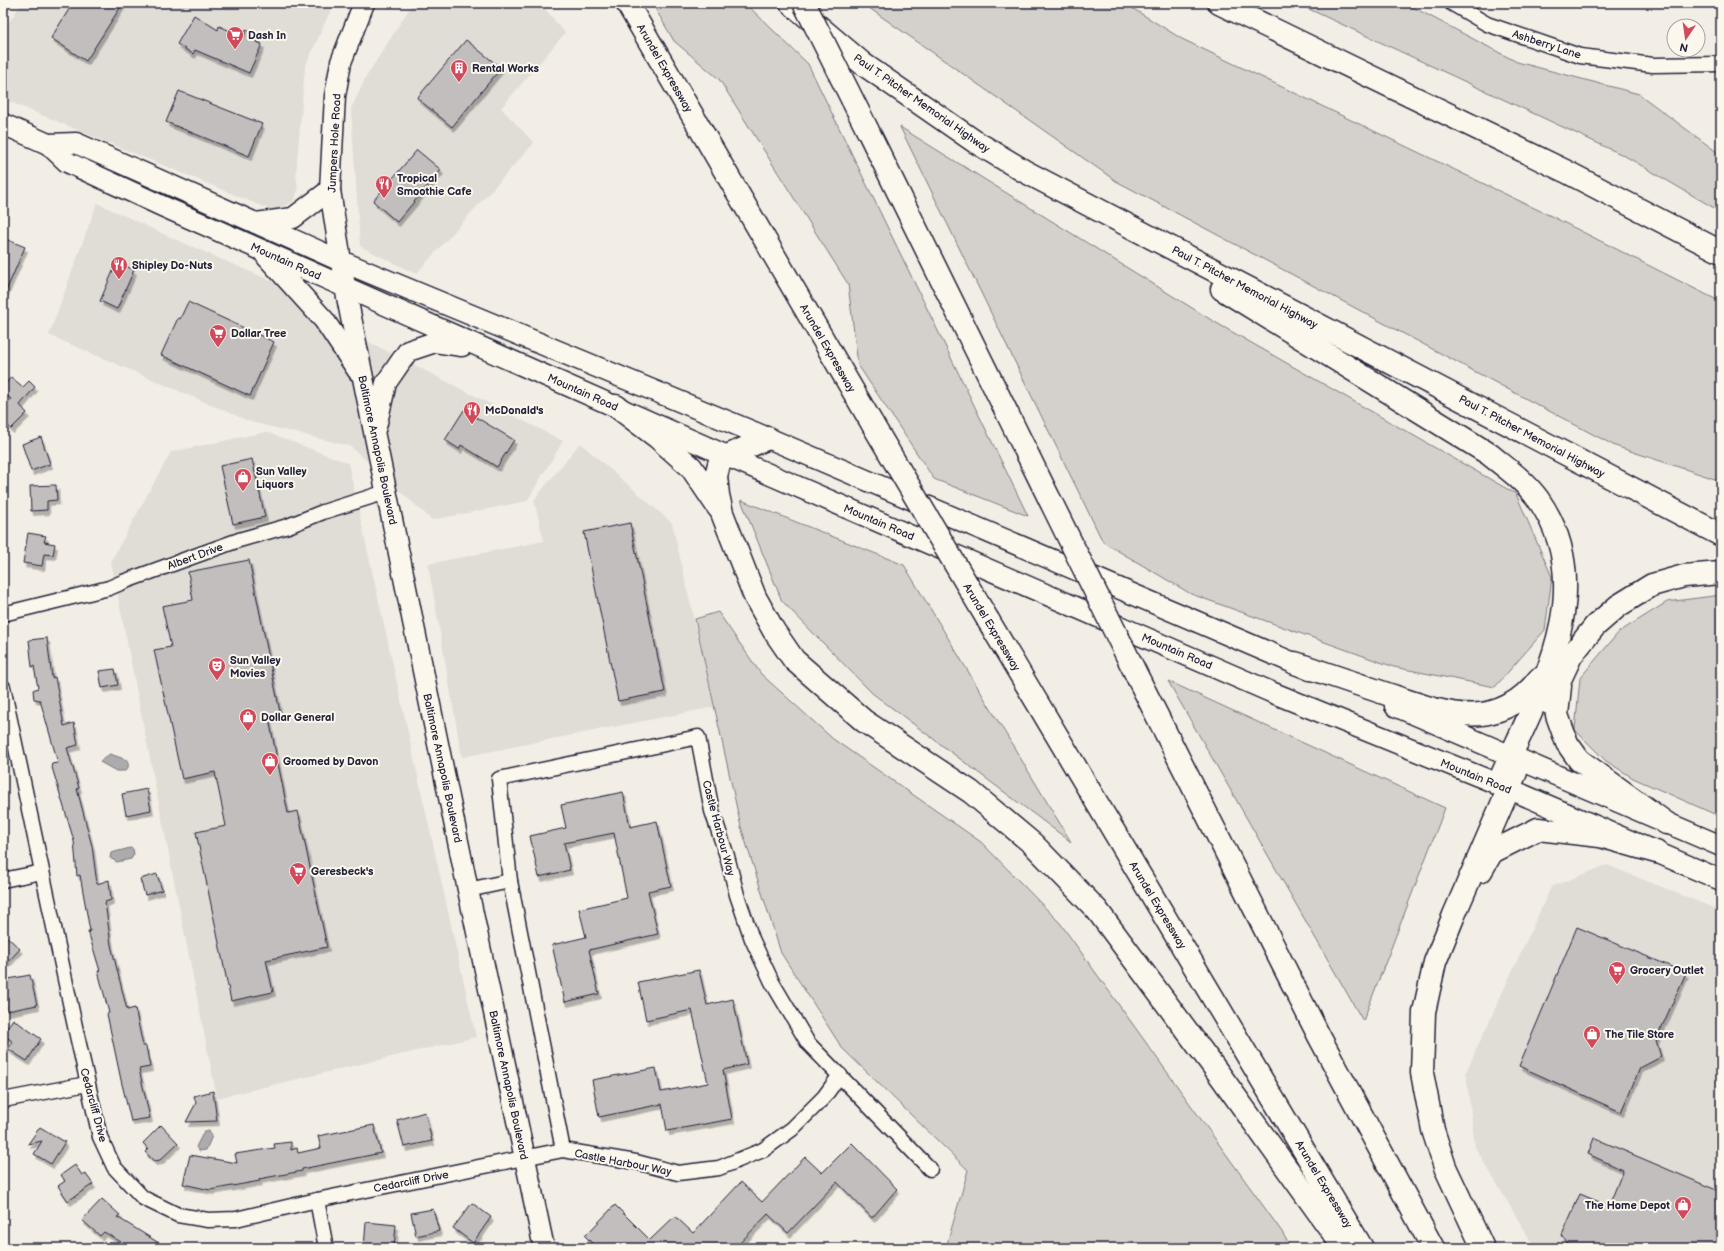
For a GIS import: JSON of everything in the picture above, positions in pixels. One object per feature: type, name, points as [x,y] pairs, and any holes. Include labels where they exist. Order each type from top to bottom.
[{"type":"highway","name":"Arundel Expressway","points":[[627,3],[988,620],[1362,1248]]},
{"type":"highway","name":"Paul T. Pitcher Memorial Highway","points":[[790,3],[863,64],[974,141],[1024,170],[1110,217],[1721,535]]},
{"type":"highway","points":[[804,3],[1139,680],[1319,1036],[1433,1248]]},
{"type":"highway","points":[[1220,3],[1564,171],[1721,252]]},
{"type":"highway","points":[[1564,171],[1721,236]]},
{"type":"highway","points":[[1110,217],[1257,312],[1383,387],[1489,454],[1519,478],[1538,499],[1553,526],[1562,554],[1566,585],[1563,653],[1557,715],[1567,743],[1579,760],[1666,823]]},
{"type":"highway","points":[[616,406],[657,437],[691,467],[722,513]]},
{"type":"highway","points":[[768,438],[727,456],[719,464],[716,476],[718,495],[722,513],[755,597],[774,631],[794,660],[864,721],[971,792],[1032,844],[1097,910],[1222,1078],[1344,1248]]},
{"type":"highway","points":[[1295,663],[1438,711],[1466,716],[1494,712],[1520,700],[1563,653],[1618,606],[1652,585],[1684,576],[1721,573]]},
{"type":"highway","points":[[1483,1248],[1445,1167],[1433,1130],[1422,1072],[1424,1012],[1435,962],[1503,787],[1563,653]]},
{"type":"highway","points":[[1454,915],[1492,852],[1538,829],[1600,836],[1656,852]]},
{"type":"main road","name":"Jumpers Hole Road","points":[[345,287],[330,190],[335,101],[341,62],[364,3]]},
{"type":"main road","name":"Mountain Road","points":[[3,124],[48,144],[67,162],[261,250],[727,456],[1271,692],[1503,787],[1721,880]]},
{"type":"main road","name":"Mountain Road","points":[[48,144],[76,143],[341,261],[768,438],[1721,846]]},
{"type":"main road","points":[[255,223],[293,218],[330,190]]},
{"type":"main road","points":[[261,250],[324,320],[363,378]]},
{"type":"main road","name":"Baltimore Annapolis Boulevard","points":[[345,287],[468,890],[544,1248]]},
{"type":"main road","points":[[374,435],[386,383],[408,351],[435,342],[488,350]]},
{"type":"street","name":"Ashberry Lane","points":[[1451,3],[1487,24],[1580,56],[1653,64],[1721,64]]},
{"type":"street","name":"Albert Drive","points":[[3,614],[109,588],[239,540],[288,526],[323,512],[386,492]]},
{"type":"street","name":"Cedarcliff Drive","points":[[3,687],[87,1084],[100,1137],[114,1167],[143,1198],[178,1215],[208,1220],[236,1219],[317,1200],[525,1158]]},
{"type":"street","name":"Castle Harbour Way","points":[[563,1150],[510,881],[499,779],[698,737],[712,812],[727,856],[737,895],[752,939],[772,982],[808,1043],[930,1169]]},
{"type":"street","points":[[3,880],[42,872]]},
{"type":"street","points":[[468,890],[510,881]]},
{"type":"street","name":"Castle Harbour Way","points":[[525,1158],[563,1150],[636,1162],[678,1173],[720,1168],[763,1150],[792,1129],[824,1096],[840,1075]]},
{"type":"street","points":[[3,1100],[87,1084]]},
{"type":"street","points":[[317,1200],[326,1248]]},
{"type":"shaded area","points":[[22,3],[334,3],[305,67],[296,173],[298,190],[294,201],[279,209],[269,209],[3,99],[3,18],[9,22]]},
{"type":"shaded area","points":[[413,3],[540,3],[565,33],[501,108],[534,143],[416,274],[360,246],[351,109],[366,77]]},
{"type":"shaded area","points":[[652,3],[745,3],[808,64],[1028,516],[934,479],[858,365],[848,284],[719,79],[674,41]]},
{"type":"shaded area","points":[[862,3],[1124,3],[1182,39],[1551,216],[1721,302],[1721,481],[1615,446],[1116,181]]},
{"type":"shaded area","points":[[1296,3],[1405,3],[1517,62],[1639,94],[1721,155],[1721,212],[1625,156]]},
{"type":"shaded area","points":[[900,127],[1213,321],[1516,494],[1552,577],[1545,630],[1495,687],[1394,667],[1191,594],[1103,542]]},
{"type":"shaded area","points":[[97,203],[170,237],[274,282],[312,313],[563,441],[527,501],[432,520],[350,446],[251,422],[49,335]]},
{"type":"shaded area","points":[[266,432],[348,463],[476,1037],[217,1098],[111,561],[171,452]]},
{"type":"shaded area","points":[[580,443],[672,523],[714,707],[462,757],[428,564],[544,541],[534,500]]},
{"type":"shaded area","points":[[741,500],[904,565],[1071,842],[872,693],[782,601]]},
{"type":"shaded area","points":[[1721,595],[1721,817],[1633,778],[1606,761],[1575,730],[1580,678],[1619,632],[1667,602]]},
{"type":"shaded area","points":[[718,612],[761,674],[833,739],[981,842],[1060,923],[1282,1232],[1291,1248],[946,1248],[968,1170],[842,1048],[781,953],[741,827],[695,619]]},
{"type":"shaded area","points":[[1168,681],[1445,808],[1363,1021]]},
{"type":"shaded area","points":[[110,754],[127,760],[128,766],[125,771],[116,771],[100,762]]},
{"type":"shaded area","points":[[130,848],[133,849],[134,854],[131,859],[117,862],[110,858],[111,853]]},
{"type":"shaded area","points":[[1607,865],[1721,911],[1721,1248],[1535,1248],[1475,1147],[1466,1072],[1551,887]]},
{"type":"shaded area","points":[[204,1131],[209,1131],[212,1136],[206,1150],[199,1151],[196,1147]]},
{"type":"building","points":[[73,3],[123,3],[86,61],[51,38]]},
{"type":"building","name":"Dash In","points":[[194,15],[218,30],[219,26],[244,37],[246,30],[259,35],[256,42],[262,44],[249,73],[195,50],[193,54],[177,44]]},
{"type":"building","name":"Rental Works","points":[[466,40],[501,68],[452,127],[417,98]]},
{"type":"building","points":[[179,91],[262,124],[249,156],[166,122]]},
{"type":"building","points":[[417,150],[441,170],[397,222],[373,201]]},
{"type":"building","points":[[3,238],[25,247],[3,298]]},
{"type":"building","points":[[117,262],[134,270],[117,309],[100,301]]},
{"type":"building","name":"Dollar Tree","points":[[188,302],[274,342],[250,396],[161,355],[178,318],[180,319]]},
{"type":"building","points":[[11,377],[23,387],[29,381],[35,387],[20,405],[27,413],[11,429],[3,421],[3,406],[11,399],[3,392],[3,387]]},
{"type":"building","name":"McDonald's","points":[[464,410],[514,440],[497,467],[461,445],[459,449],[445,440]]},
{"type":"building","points":[[41,437],[50,464],[31,471],[22,444]]},
{"type":"building","name":"Sun Valley Liquors","points":[[252,459],[265,517],[233,524],[220,466]]},
{"type":"building","points":[[56,485],[57,500],[47,501],[47,510],[31,511],[30,486]]},
{"type":"building","points":[[630,523],[665,692],[618,701],[584,532]]},
{"type":"building","points":[[28,533],[46,536],[44,542],[55,544],[53,555],[44,554],[42,566],[23,563]]},
{"type":"building","points":[[249,560],[281,717],[269,719],[288,813],[298,811],[327,947],[266,960],[273,992],[231,1001],[196,832],[226,826],[215,772],[182,779],[154,650],[171,647],[162,606],[193,600],[188,572]]},
{"type":"building","points":[[47,638],[52,678],[55,677],[64,726],[74,723],[78,745],[67,748],[79,788],[77,789],[92,846],[97,884],[109,880],[111,900],[105,902],[111,945],[127,1010],[135,1008],[143,1046],[146,1046],[150,1067],[139,1069],[150,1118],[131,1121],[107,1014],[109,1013],[98,971],[100,971],[88,931],[90,931],[80,875],[77,876],[74,841],[51,764],[58,763],[40,700],[34,699],[33,690],[38,688],[34,666],[32,667],[29,640]]},
{"type":"building","points":[[115,669],[118,685],[102,688],[99,671]]},
{"type":"building","points":[[147,789],[151,810],[126,815],[122,794]]},
{"type":"building","points":[[623,792],[630,827],[657,821],[671,886],[648,891],[658,934],[589,950],[599,994],[565,1002],[552,945],[586,937],[579,909],[627,898],[614,833],[564,843],[570,870],[539,877],[530,836],[566,828],[561,805]]},
{"type":"building","points":[[157,874],[162,890],[145,895],[140,879]]},
{"type":"building","points":[[1577,927],[1686,973],[1656,1040],[1661,1057],[1640,1068],[1621,1112],[1519,1066]]},
{"type":"building","points":[[3,933],[20,949],[3,967]]},
{"type":"building","points":[[699,970],[707,1005],[733,999],[747,1064],[723,1070],[732,1119],[667,1131],[662,1104],[599,1117],[592,1080],[656,1068],[661,1092],[708,1083],[692,1010],[646,1020],[638,982]]},
{"type":"building","points":[[30,975],[37,1005],[7,1011],[3,992],[3,980]]},
{"type":"building","points":[[13,1019],[41,1039],[27,1061],[8,1049],[13,1042],[3,1034]]},
{"type":"building","points":[[213,1091],[217,1121],[186,1122],[196,1103],[194,1096]]},
{"type":"building","points":[[425,1112],[432,1141],[404,1147],[397,1120]]},
{"type":"building","points":[[161,1125],[178,1143],[160,1160],[154,1161],[145,1152],[148,1149],[143,1143]]},
{"type":"building","points":[[374,1125],[381,1153],[259,1179],[260,1181],[210,1190],[183,1184],[190,1155],[237,1163],[235,1154],[275,1148],[274,1144],[291,1142],[291,1150],[297,1148],[298,1153],[321,1148],[318,1136]]},
{"type":"building","points":[[40,1127],[65,1142],[51,1164],[34,1154],[42,1141],[28,1144]]},
{"type":"building","points":[[1594,1138],[1721,1192],[1721,1248],[1570,1248],[1562,1235],[1580,1194],[1609,1206],[1623,1170],[1588,1154]]},
{"type":"building","points":[[852,1143],[897,1189],[872,1218],[837,1182],[788,1233],[768,1214],[735,1248],[597,1248],[585,1236],[615,1205],[650,1240],[675,1216],[693,1233],[741,1182],[762,1202],[805,1157],[822,1173]]},
{"type":"building","points":[[75,1165],[82,1175],[85,1173],[93,1184],[68,1201],[58,1186],[65,1181],[61,1175]]},
{"type":"building","points":[[102,1199],[120,1215],[117,1217],[167,1248],[131,1248],[104,1232],[100,1236],[82,1220]]},
{"type":"building","points":[[472,1203],[491,1217],[473,1243],[453,1228]]},
{"type":"building","points":[[433,1209],[439,1231],[416,1236],[411,1213]]},
{"type":"building","points":[[366,1222],[396,1225],[394,1248],[364,1248]]},
{"type":"place","name":"Dash In","points":[[235,50]]},
{"type":"place","name":"Rental Works","points":[[459,83]]},
{"type":"place","name":"Tropical Smoothie Cafe","points":[[384,199]]},
{"type":"place","name":"Shipley Do-Nuts","points":[[119,280]]},
{"type":"place","name":"Dollar Tree","points":[[218,348]]},
{"type":"place","name":"McDonald's","points":[[472,425]]},
{"type":"place","name":"Sun Valley Liquors","points":[[243,492]]},
{"type":"place","name":"Sun Valley Movies","points":[[217,681]]},
{"type":"place","name":"Dollar General","points":[[248,732]]},
{"type":"place","name":"Groomed by Davon","points":[[270,776]]},
{"type":"place","name":"Geresbeck's","points":[[298,886]]},
{"type":"place","name":"Grocery Outlet","points":[[1617,985]]},
{"type":"place","name":"The Tile Store","points":[[1592,1049]]},
{"type":"place","name":"The Home Depot","points":[[1683,1220]]}]
